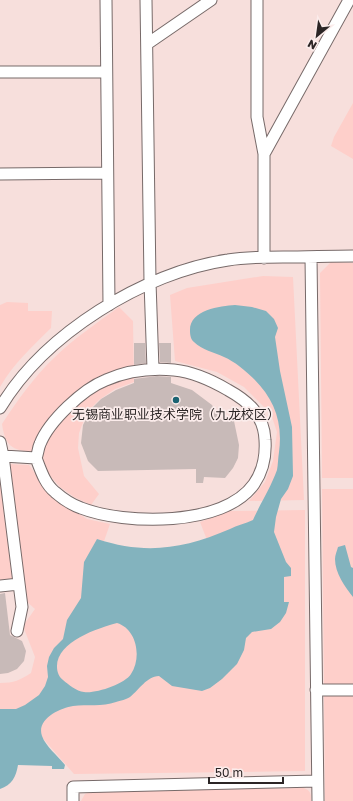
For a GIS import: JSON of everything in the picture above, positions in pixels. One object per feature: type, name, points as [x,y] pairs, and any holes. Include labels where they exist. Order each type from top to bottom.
[{"type":"street","points":[[106,0],[109,305]]},
{"type":"street","points":[[146,0],[150,282],[153,369]]},
{"type":"street","points":[[147,44],[211,0]]},
{"type":"street","points":[[257,0],[257,117],[264,154],[264,258]]},
{"type":"street","points":[[264,154],[349,0]]},
{"type":"street","points":[[0,72],[106,72]]},
{"type":"street","points":[[0,174],[108,173]]},
{"type":"street","points":[[0,408],[22,378],[43,355],[67,334],[109,305],[150,282],[202,266],[228,260],[353,256]]},
{"type":"street","points":[[311,257],[318,801]]},
{"type":"street","points":[[153,369],[175,370],[204,378],[215,382],[248,402],[258,414],[263,425],[265,439],[265,452],[262,468],[255,484],[244,494],[228,505],[200,515],[169,519],[118,518],[80,508],[67,501],[54,491],[43,477],[36,458],[40,444],[48,430],[72,402],[86,391],[105,380],[125,373],[153,369]]},
{"type":"street","points":[[0,442],[22,607],[17,630]]},
{"type":"street","points":[[3,456],[36,458]]},
{"type":"street","points":[[0,586],[18,584]]},
{"type":"street","points":[[316,690],[353,690]]},
{"type":"street","points":[[73,801],[73,787],[317,781]]},
{"type":"shaded area","name":"无锡商业职业技术学院（九龙校区）","points":[[0,0],[353,0],[353,801],[0,801]]},
{"type":"shaded area","points":[[353,103],[353,159],[331,146],[334,137]]},
{"type":"shaded area","points":[[331,262],[353,263],[353,478],[322,478],[320,273]]},
{"type":"shaded area","points":[[263,276],[293,277],[304,500],[249,501],[265,482],[273,461],[277,432],[271,414],[244,387],[217,372],[175,361],[170,295],[187,288]]},
{"type":"shaded area","points":[[7,302],[28,303],[28,311],[52,311],[51,328],[17,363],[0,387],[0,305]]},
{"type":"shaded area","points":[[119,307],[133,321],[134,382],[115,389],[99,400],[87,412],[79,433],[78,448],[84,476],[99,494],[91,505],[74,497],[60,487],[44,469],[43,453],[20,450],[10,445],[4,433],[2,424],[26,390],[61,351]]},
{"type":"shaded area","points":[[8,464],[29,465],[52,497],[87,519],[110,524],[103,544],[153,553],[207,540],[200,522],[229,511],[305,510],[305,771],[74,774],[19,711],[0,711],[0,683],[17,681],[31,673],[35,657],[23,626],[35,609],[25,600]]},
{"type":"shaded area","points":[[0,474],[13,579],[0,580]]},
{"type":"shaded area","points":[[322,489],[353,489],[353,685],[324,686]]},
{"type":"shaded area","points":[[324,695],[353,695],[353,801],[325,801]]},
{"type":"shaded area","points":[[304,788],[310,793],[311,801],[81,801],[85,794],[91,792]]},
{"type":"water","points":[[235,305],[252,307],[266,311],[274,319],[278,328],[275,337],[280,371],[292,427],[293,476],[288,489],[281,499],[274,532],[286,562],[291,568],[291,576],[284,577],[284,602],[289,602],[286,613],[280,622],[271,629],[252,632],[246,638],[244,650],[237,664],[222,679],[210,688],[202,691],[172,686],[159,676],[147,681],[130,697],[123,700],[111,704],[68,707],[50,715],[42,724],[42,736],[46,744],[65,765],[64,769],[52,769],[52,766],[18,765],[13,780],[8,785],[0,789],[0,709],[16,709],[25,705],[39,695],[45,686],[48,677],[47,666],[49,657],[54,648],[63,639],[67,620],[81,598],[84,562],[97,539],[132,547],[164,548],[213,536],[253,520],[272,483],[277,470],[280,439],[279,426],[272,404],[259,384],[250,375],[232,361],[197,345],[190,336],[191,324],[194,318],[206,310]],"holes":[[[117,623],[124,626],[133,638],[137,652],[134,667],[128,678],[109,688],[89,692],[75,689],[60,677],[57,669],[59,658],[63,650],[71,643],[99,628]]]},
{"type":"water","points":[[345,545],[351,567],[353,568],[353,597],[341,580],[335,564],[338,547]]},
{"type":"building","points":[[134,343],[145,343],[146,363],[134,365]]},
{"type":"building","points":[[159,343],[171,343],[171,363],[160,362]]},
{"type":"building","points":[[157,376],[171,377],[171,383],[192,390],[212,405],[221,420],[234,421],[239,445],[238,458],[233,468],[225,478],[204,477],[203,483],[196,483],[196,469],[98,471],[88,461],[81,443],[83,425],[91,409],[101,399],[116,390],[134,383],[134,379]]},
{"type":"building","points":[[5,593],[10,635],[22,641],[26,651],[24,661],[17,669],[8,673],[0,674],[0,594]]},
{"type":"place","name":"无锡商业职业技术学院（九龙校区）","points":[[176,400]]}]
